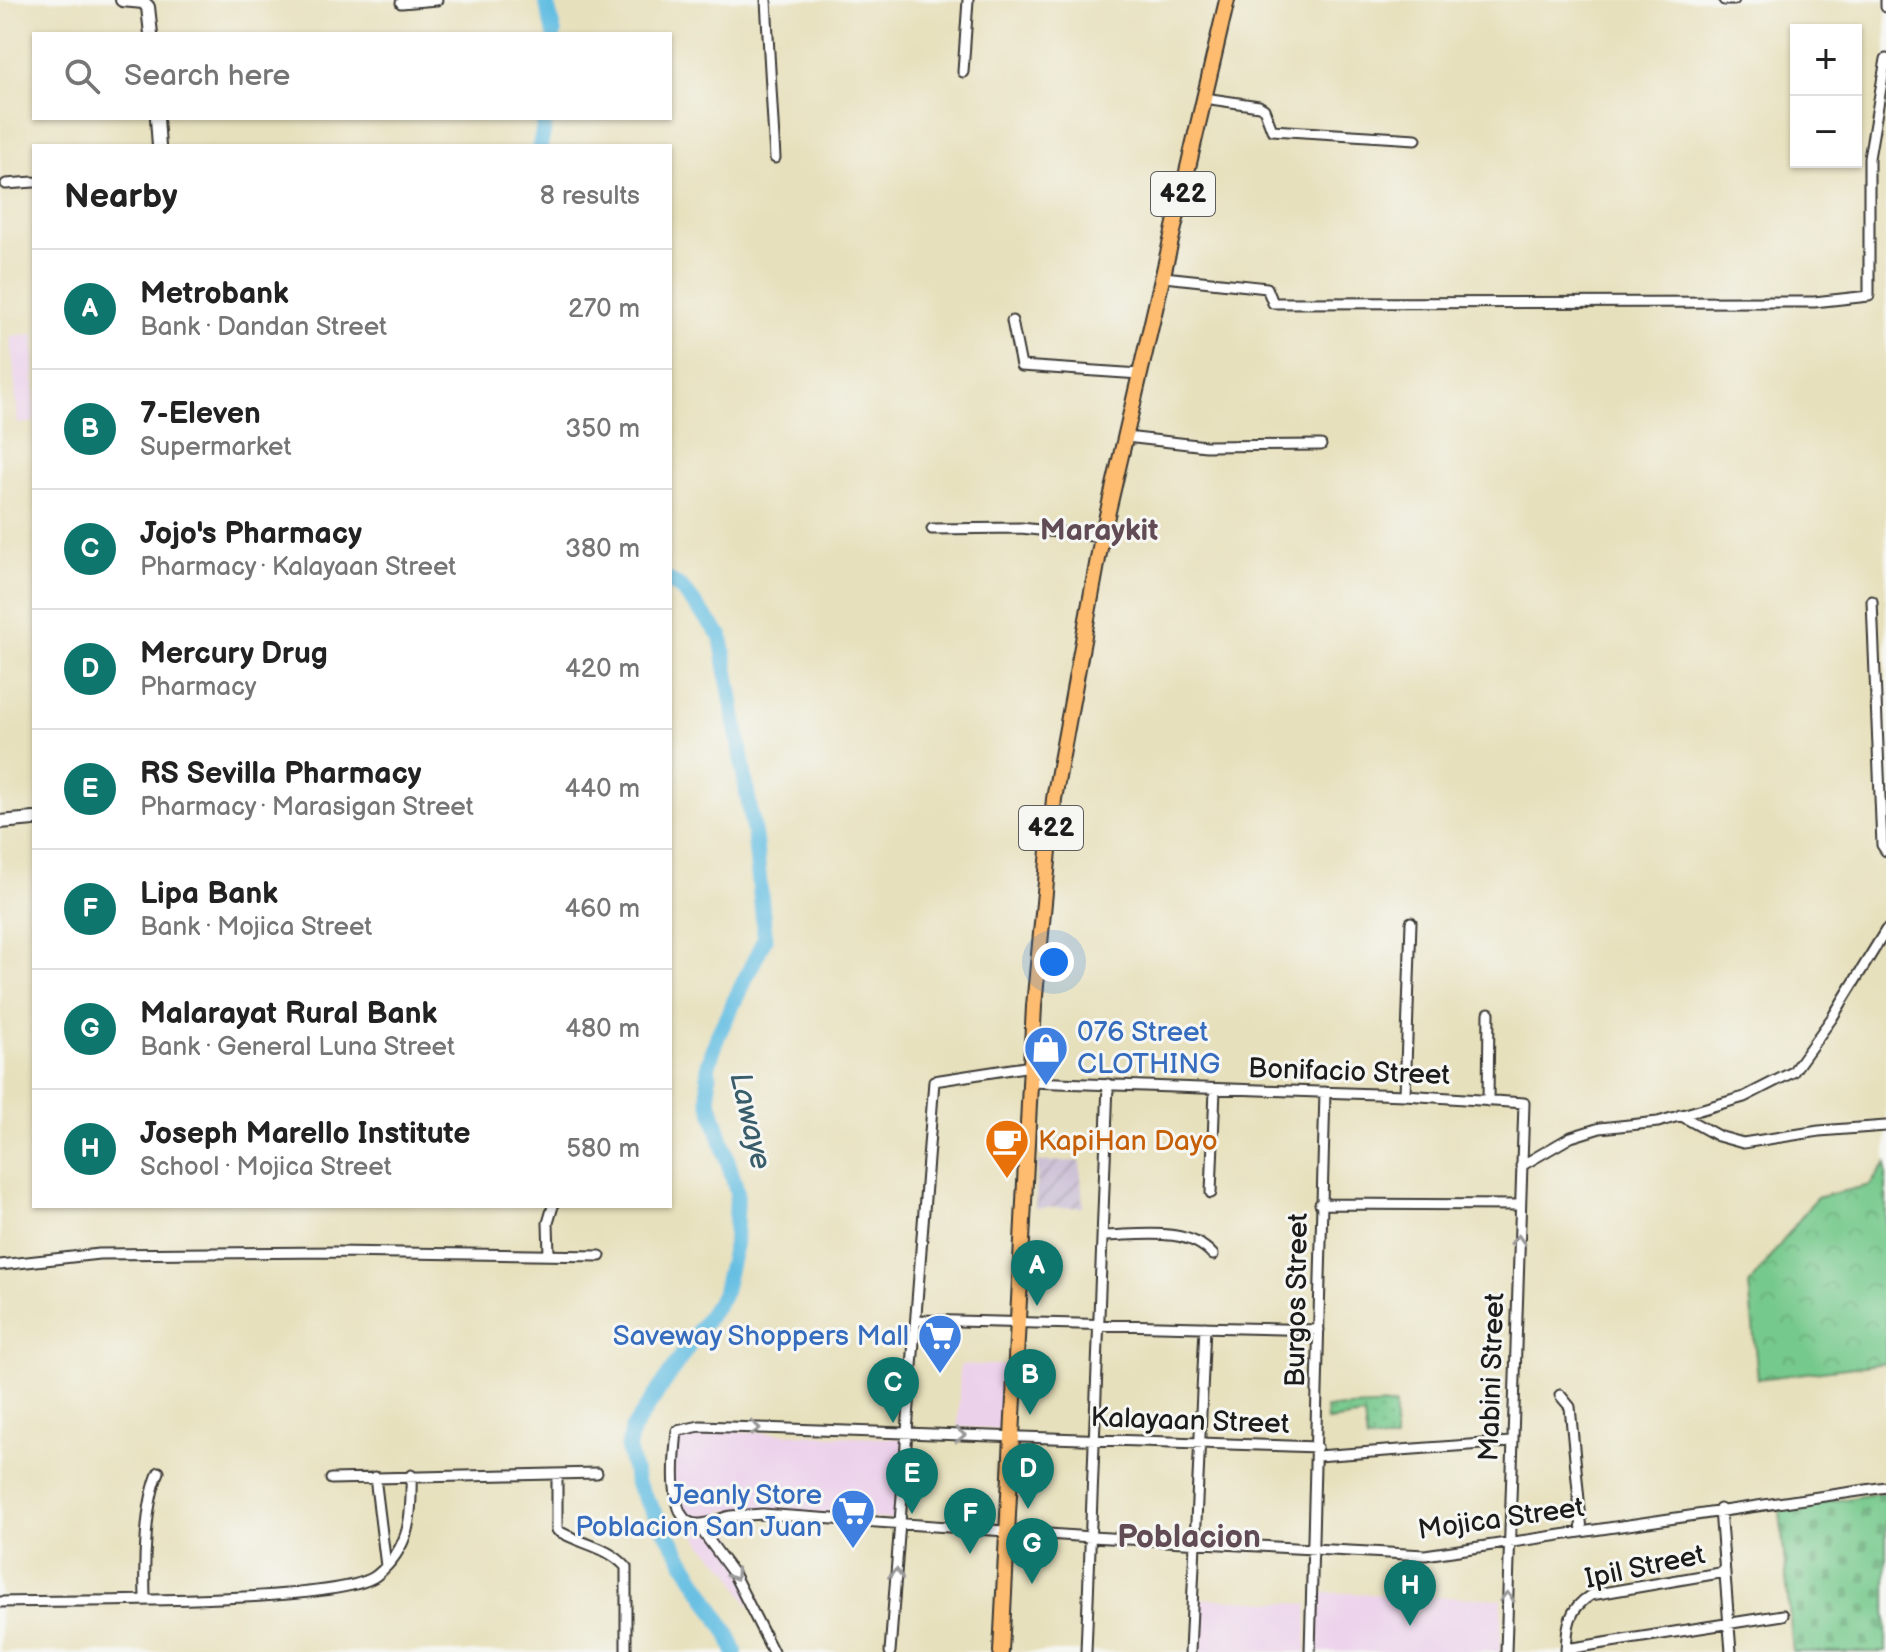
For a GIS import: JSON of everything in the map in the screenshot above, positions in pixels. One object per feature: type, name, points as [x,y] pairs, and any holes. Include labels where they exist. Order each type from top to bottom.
[{"type":"main road","name":"422","points":[[1001,1652],[1029,1082],[1037,962],[1054,799],[1102,537],[1227,0]]},
{"type":"street","points":[[122,0],[143,2],[148,7],[151,32]]},
{"type":"street","points":[[401,3],[437,0]]},
{"type":"street","points":[[766,0],[775,158]]},
{"type":"street","points":[[963,72],[968,0]]},
{"type":"street","points":[[1724,0],[1734,0]]},
{"type":"street","points":[[1886,0],[1886,7]]},
{"type":"street","points":[[1164,277],[1267,288],[1273,303],[1814,302],[1869,296],[1869,158],[1886,59]]},
{"type":"street","points":[[1204,98],[1259,106],[1267,113],[1272,130],[1416,139]]},
{"type":"street","points":[[157,120],[159,144]]},
{"type":"street","points":[[6,184],[32,182]]},
{"type":"street","points":[[1012,321],[1021,366],[1140,374]]},
{"type":"street","points":[[1126,437],[1206,446],[1321,445]]},
{"type":"street","points":[[932,529],[1021,528],[1102,537]]},
{"type":"street","points":[[1872,601],[1882,845],[1886,851]]},
{"type":"street","points":[[0,822],[32,819]]},
{"type":"street","points":[[1405,1095],[1411,922]]},
{"type":"street","points":[[1521,1166],[1571,1137],[1600,1128],[1658,1122],[1744,1097],[1793,1072],[1832,1018],[1886,930]]},
{"type":"street","points":[[1488,1101],[1489,1013]]},
{"type":"street","points":[[890,1652],[934,1081],[1031,1066]]},
{"type":"street","name":"Bonifacio Street","points":[[1029,1082],[1405,1095],[1524,1103]]},
{"type":"street","points":[[1086,1652],[1108,1084]]},
{"type":"street","points":[[1211,1193],[1215,1089]]},
{"type":"street","name":"Burgos Street","points":[[1310,1652],[1325,1092]]},
{"type":"street","name":"Mabini Street","points":[[1506,1652],[1524,1103]]},
{"type":"street","points":[[1680,1115],[1718,1136],[1743,1143],[1819,1131],[1886,1126]]},
{"type":"street","points":[[1320,1204],[1520,1205]]},
{"type":"street","points":[[549,1254],[548,1223],[552,1208]]},
{"type":"street","points":[[1102,1236],[1173,1235],[1203,1245],[1213,1255]]},
{"type":"street","points":[[0,1265],[99,1254],[600,1256]]},
{"type":"street","points":[[917,1320],[1319,1330]]},
{"type":"street","points":[[1190,1652],[1205,1327]]},
{"type":"street","points":[[1560,1395],[1570,1407],[1582,1531]]},
{"type":"street","name":"Kalayaan Street","points":[[693,1524],[675,1489],[677,1431],[700,1426],[1199,1443],[1317,1452],[1511,1442]]},
{"type":"street","points":[[145,1597],[144,1553],[153,1484],[159,1472]]},
{"type":"street","points":[[331,1479],[597,1473]]},
{"type":"street","points":[[0,1602],[290,1595],[366,1583],[386,1566],[412,1519],[411,1475]]},
{"type":"street","points":[[557,1475],[557,1530],[573,1541],[617,1557],[626,1567],[626,1652]]},
{"type":"street","points":[[375,1477],[386,1566]]},
{"type":"street","name":"Mojica Street","points":[[693,1524],[730,1516],[762,1514],[1195,1544],[1425,1555],[1720,1509],[1886,1487]]},
{"type":"street","points":[[1720,1509],[1731,1652]]},
{"type":"street","points":[[693,1524],[733,1573],[773,1652]]},
{"type":"street","name":"Ipil Street","points":[[1566,1650],[1569,1616],[1577,1603],[1591,1595],[1725,1572]]},
{"type":"street","points":[[1566,1650],[1783,1615]]},
{"type":"shaded area","points":[[32,334],[32,422],[18,424],[11,336]]},
{"type":"shaded area","points":[[1080,1161],[1083,1207],[1035,1208],[1038,1162]]},
{"type":"shaded area","points":[[960,1365],[1009,1365],[1006,1429],[958,1427]]},
{"type":"shaded area","points":[[707,1430],[904,1439],[898,1520],[722,1510],[761,1598],[748,1605],[730,1572],[701,1543],[668,1490],[674,1435]]},
{"type":"shaded area","points":[[1319,1592],[1502,1599],[1500,1652],[1317,1652]]},
{"type":"shaded area","points":[[1198,1598],[1308,1604],[1306,1652],[1195,1652]]},
{"type":"green space","points":[[1886,1163],[1886,1363],[1758,1379],[1749,1285],[1816,1198],[1870,1185]]},
{"type":"green space","points":[[1395,1405],[1395,1441],[1367,1441],[1364,1416],[1327,1421],[1326,1408]]},
{"type":"green space","points":[[1886,1492],[1886,1652],[1793,1652],[1780,1510]]},
{"type":"waterway","name":"Lawaye","points":[[546,0],[554,32]]},
{"type":"waterway","name":"Lawaye","points":[[540,144],[546,120]]},
{"type":"waterway","name":"Lawaye","points":[[672,582],[683,590],[721,636],[755,840],[765,938],[718,1035],[708,1066],[709,1099],[737,1192],[735,1244],[723,1295],[632,1430],[628,1449],[637,1484],[728,1634],[735,1652]]},
{"type":"place","name":"076 Street CLOTHING","points":[[1046,1087]]},
{"type":"place","name":"KapiHan Dayo","points":[[1007,1180]]},
{"type":"place","name":"Metrobank","points":[[1037,1306]]},
{"type":"place","name":"Saveway Shoppers Mall","points":[[940,1375]]},
{"type":"place","name":"7-Eleven","points":[[1030,1415]]},
{"type":"place","name":"Jojo's Pharmacy","points":[[893,1423]]},
{"type":"place","name":"Mercury Drug","points":[[1028,1509]]},
{"type":"place","name":"RS Sevilla Pharmacy","points":[[912,1514]]},
{"type":"place","name":"Jeanly Store Poblacion San Juan","points":[[853,1550]]},
{"type":"place","name":"Lipa Bank","points":[[970,1554]]},
{"type":"place","name":"Malarayat Rural Bank","points":[[1032,1584]]},
{"type":"place","name":"Joseph Marello Institute","points":[[1410,1626]]},
{"type":"district","name":"Maraykit","points":[[1099,531]]},
{"type":"district","name":"Poblacion","points":[[1189,1537]]}]
